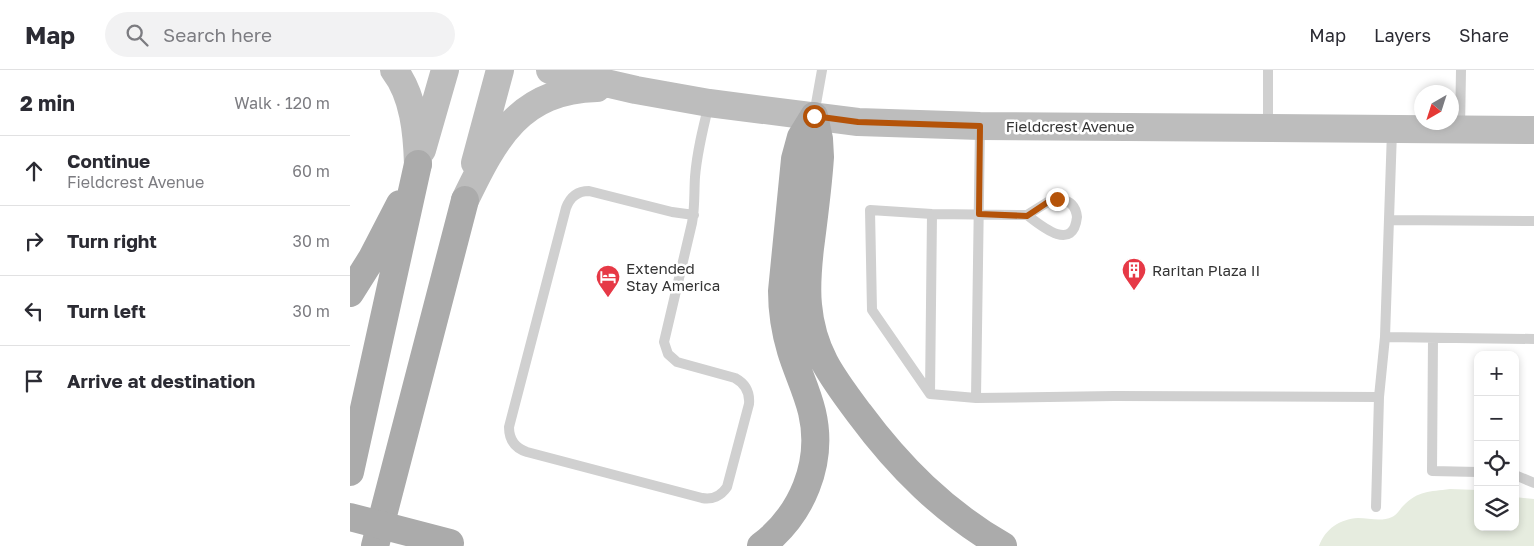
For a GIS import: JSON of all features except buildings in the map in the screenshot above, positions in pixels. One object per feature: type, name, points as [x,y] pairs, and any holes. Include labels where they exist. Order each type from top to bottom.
[{"type":"main road","points":[[761,546],[779,531],[794,511],[808,482],[815,449],[816,436],[813,417],[787,336],[782,306],[795,160],[801,137],[814,116]]},
{"type":"main road","points":[[814,116],[819,139],[820,157],[807,289],[809,318],[819,352],[836,383],[878,440],[907,472],[952,513],[1003,546]]},
{"type":"main road","points":[[350,292],[381,242],[418,164]]},
{"type":"main road","points":[[350,472],[418,164]]},
{"type":"main road","points":[[375,546],[465,200]]},
{"type":"main road","points":[[350,517],[458,545]]},
{"type":"street","points":[[394,70],[403,86],[413,115],[418,164]]},
{"type":"street","points":[[418,164],[445,70]]},
{"type":"street","points":[[465,200],[500,70]]},
{"type":"street","name":"Fieldcrest Avenue","points":[[550,70],[636,90],[709,103],[858,122],[980,126],[1534,130]]},
{"type":"street","points":[[597,70],[636,90]]},
{"type":"street","points":[[465,200],[482,166],[501,136],[519,115],[536,102],[558,93],[587,88],[636,90]]},
{"type":"lane","points":[[814,116],[822,70]]},
{"type":"lane","points":[[1268,70],[1268,127]]},
{"type":"lane","points":[[1460,129],[1461,70]]},
{"type":"lane","points":[[694,215],[672,212],[589,191],[578,193],[569,200],[509,427],[511,439],[519,449],[702,498],[710,499],[718,496],[727,488],[750,404],[748,392],[742,382],[735,378],[682,364],[674,360],[668,354],[664,342],[694,215],[696,165],[709,103]]},
{"type":"lane","points":[[976,398],[980,126]]},
{"type":"lane","points":[[1376,506],[1379,397],[1386,337],[1393,128]]},
{"type":"lane","points":[[930,394],[872,310],[870,210],[932,214],[1027,216],[1049,232],[1058,235],[1070,232],[1076,224],[1077,217],[1075,208],[1071,203],[1063,199],[1051,200],[1027,216]]},
{"type":"lane","points":[[930,394],[932,214]]},
{"type":"lane","points":[[1389,220],[1534,221]]},
{"type":"lane","points":[[1386,337],[1534,339]]},
{"type":"lane","points":[[1433,338],[1432,471],[1474,472]]},
{"type":"lane","points":[[930,394],[976,398],[1104,396],[1379,397]]},
{"type":"lane","points":[[1519,477],[1534,483]]},
{"type":"shaded area","points":[[1474,490],[1474,531],[1519,531],[1519,497],[1534,499],[1534,546],[1319,546],[1329,530],[1345,520],[1358,518],[1379,520],[1392,517],[1414,497],[1430,491]]},
{"type":"place","name":"Raritan Plaza II","points":[[1134,291]]},
{"type":"place","name":"Extended Stay America","points":[[608,298]]},
{"type":"route","points":[[814,116],[858,122],[980,126],[979,214],[1027,216],[1051,200],[1057,199]]}]
